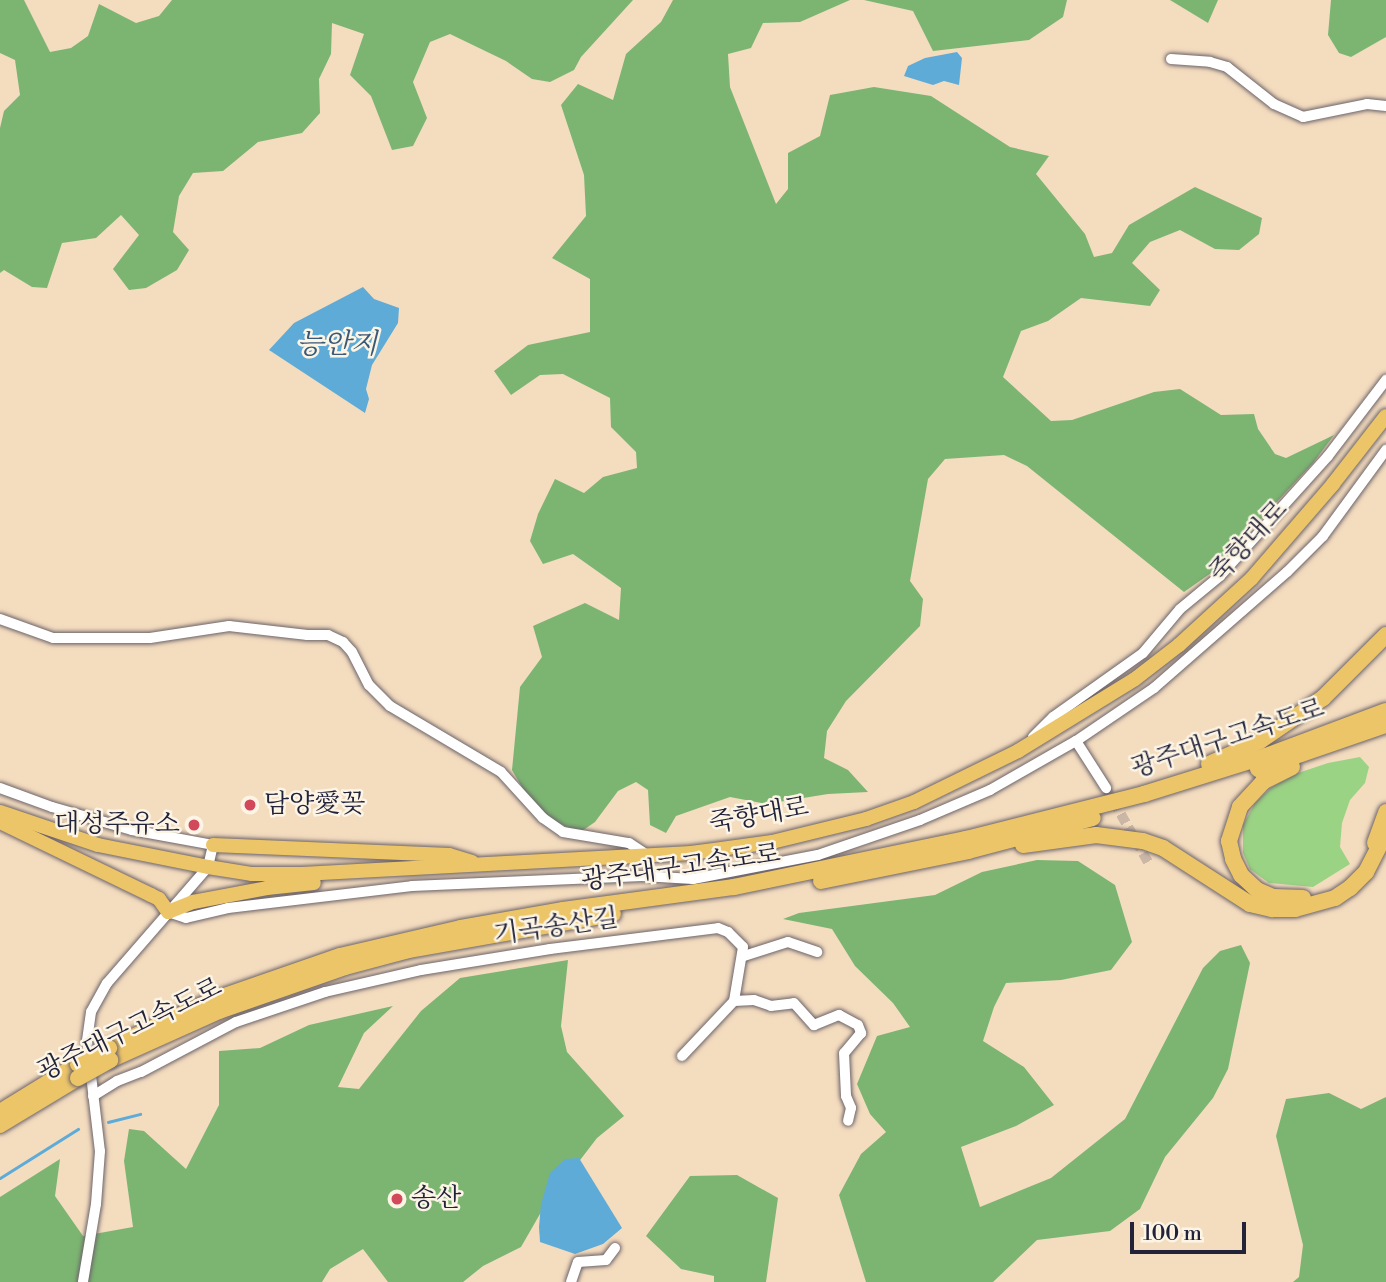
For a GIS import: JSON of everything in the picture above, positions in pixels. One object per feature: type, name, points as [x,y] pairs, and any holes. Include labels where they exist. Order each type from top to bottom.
[{"type":"highway","points":[[1144,793],[1260,741],[1296,718],[1347,677],[1386,635]]},
{"type":"highway","name":"광주대구고속도로","points":[[0,1112],[109,1054],[148,1028],[282,974],[408,939],[563,910],[734,887],[967,839],[1144,793],[1266,756],[1386,711]]},
{"type":"highway","name":"광주대구고속도로","points":[[109,1054],[230,1007],[345,967],[409,950],[563,921],[808,884],[968,851],[1146,804],[1386,725]]},
{"type":"highway","points":[[1344,741],[1263,782],[1240,807],[1229,841],[1233,859],[1241,875],[1257,890],[1273,897],[1292,899],[1328,893],[1362,865],[1373,849],[1386,812]]},
{"type":"highway","points":[[968,851],[1096,835],[1118,836],[1163,848],[1250,904],[1272,909],[1295,909],[1335,898],[1350,888],[1366,872],[1386,833]]},
{"type":"highway","name":"광주대구고속도로","points":[[0,1125],[78,1071]]},
{"type":"main road","name":"죽향대로","points":[[0,812],[97,845],[208,867],[252,873],[302,874],[649,856],[772,842],[866,819],[914,802],[1018,751],[1135,679],[1199,627],[1252,578],[1386,416]]},
{"type":"main road","points":[[0,822],[159,899],[168,912],[193,902],[267,888],[389,878],[418,869]]},
{"type":"main road","points":[[213,845],[237,849],[449,855],[484,865]]},
{"type":"street","points":[[1171,59],[1227,66],[1274,104],[1303,117],[1367,104],[1386,106]]},
{"type":"street","points":[[1018,751],[1053,717],[1143,653],[1180,609],[1220,576],[1328,456],[1386,380]]},
{"type":"street","points":[[168,912],[186,918],[240,906],[412,886],[642,876],[693,879],[818,855],[920,820],[990,790],[1076,741],[1154,688],[1287,572],[1323,536],[1386,450]]},
{"type":"street","points":[[0,619],[53,638],[150,638],[229,626],[328,635],[343,642],[352,652],[369,685],[390,706],[501,772],[543,818],[563,832],[629,843],[649,856]]},
{"type":"street","points":[[1076,741],[1106,788]]},
{"type":"street","points":[[0,788],[52,807],[132,830],[213,845],[208,867],[107,983],[91,1012],[86,1041],[99,1164],[96,1204],[83,1282]]},
{"type":"street","name":"기곡송산길","points":[[93,1096],[117,1081],[141,1072],[236,1022],[325,992],[370,981],[550,949],[718,929],[739,940],[744,956]]},
{"type":"street","points":[[682,1056],[694,1040],[734,1001],[744,956],[788,943],[817,952]]},
{"type":"street","points":[[734,1001],[754,999],[771,1006],[794,1003],[814,1025],[839,1015],[858,1025],[861,1032],[844,1053],[846,1096],[850,1108],[848,1121]]},
{"type":"street","points":[[571,1282],[578,1262],[606,1259],[615,1248]]},
{"type":"green space","points":[[0,0],[24,0],[50,52],[71,48],[88,36],[99,4],[136,23],[159,16],[172,0],[633,0],[581,57],[574,70],[550,82],[532,79],[506,61],[450,34],[430,42],[413,82],[427,118],[413,146],[392,150],[371,96],[350,75],[364,34],[332,23],[331,54],[319,79],[320,113],[302,133],[258,142],[223,171],[193,173],[179,196],[173,232],[189,250],[177,270],[146,288],[129,290],[113,269],[139,235],[121,215],[96,238],[62,243],[47,288],[32,287],[4,270],[0,273],[0,128],[4,111],[20,95],[15,60],[0,53]]},
{"type":"green space","points":[[673,0],[850,0],[800,22],[763,23],[751,48],[728,54],[730,87],[776,204],[788,189],[788,153],[820,136],[830,95],[874,87],[931,96],[1010,147],[1049,156],[1036,174],[1085,234],[1094,257],[1112,253],[1129,225],[1195,187],[1262,218],[1259,234],[1239,250],[1215,249],[1180,230],[1150,242],[1132,263],[1160,290],[1150,306],[1081,298],[1048,321],[1021,331],[1003,377],[1051,421],[1072,420],[1154,392],[1180,389],[1221,415],[1254,414],[1258,429],[1275,454],[1286,458],[1334,435],[1313,463],[1211,573],[1184,592],[1027,466],[1004,455],[945,459],[928,479],[910,581],[923,599],[920,626],[846,701],[827,731],[824,758],[848,770],[868,792],[828,794],[766,804],[730,797],[676,816],[666,833],[650,825],[648,790],[636,782],[618,791],[595,822],[579,833],[547,817],[525,792],[512,770],[520,687],[542,657],[533,626],[585,603],[619,620],[621,588],[573,554],[543,564],[530,541],[538,514],[555,479],[584,493],[603,477],[637,468],[636,452],[611,427],[610,398],[563,374],[540,375],[511,395],[494,371],[528,345],[590,332],[590,279],[552,258],[586,216],[584,175],[561,105],[578,84],[613,100],[626,54],[661,22]]},
{"type":"green space","points":[[864,0],[1067,0],[1063,17],[1029,40],[933,51],[913,11]]},
{"type":"green space","points":[[1170,0],[1218,0],[1208,23]]},
{"type":"green space","points":[[1331,0],[1386,0],[1386,37],[1351,57],[1339,53],[1328,35]]},
{"type":"green space","points":[[1360,757],[1369,767],[1365,783],[1350,800],[1342,823],[1340,847],[1350,864],[1313,887],[1269,883],[1250,869],[1243,853],[1243,825],[1255,803],[1272,787],[1298,773],[1328,763]]},
{"type":"green space","points":[[1037,860],[1078,861],[1115,885],[1132,942],[1111,970],[1061,980],[1006,983],[994,1007],[983,1041],[1024,1067],[1054,1105],[1016,1126],[961,1147],[980,1207],[1051,1178],[1125,1119],[1203,968],[1220,951],[1241,945],[1250,963],[1228,1069],[1213,1098],[1165,1157],[1140,1209],[1110,1231],[1037,1240],[993,1282],[866,1282],[839,1195],[861,1154],[886,1132],[870,1114],[857,1084],[877,1036],[910,1027],[893,1003],[855,966],[832,929],[783,919],[799,913],[935,895],[982,872]]},
{"type":"green space","points":[[568,960],[561,1026],[567,1052],[624,1116],[597,1138],[544,1207],[521,1247],[483,1266],[463,1282],[388,1282],[363,1249],[330,1269],[322,1282],[0,1282],[0,1197],[60,1159],[55,1196],[83,1236],[133,1227],[124,1161],[129,1129],[144,1131],[186,1169],[219,1105],[219,1051],[260,1048],[309,1025],[393,1006],[364,1033],[338,1087],[359,1089],[421,1011],[460,978]]},
{"type":"green space","points":[[1329,1093],[1361,1109],[1386,1097],[1386,1282],[1293,1282],[1299,1277],[1303,1245],[1276,1136],[1286,1099]]},
{"type":"green space","points":[[737,1175],[778,1198],[766,1282],[714,1282],[714,1276],[681,1269],[646,1236],[690,1176]]},
{"type":"water","points":[[957,52],[962,58],[959,85],[944,81],[933,85],[904,76],[908,66],[925,58]]},
{"type":"water","name":"능안지","points":[[363,287],[374,299],[399,308],[398,323],[372,365],[366,389],[369,399],[365,413],[269,350],[294,323]]},
{"type":"water","points":[[579,1158],[622,1228],[603,1244],[575,1254],[540,1242],[539,1227],[541,1204],[550,1173],[565,1159]]},
{"type":"waterway","points":[[108,1122],[140,1114]]},
{"type":"waterway","points":[[0,1178],[78,1129]]},
{"type":"tunnel","points":[[1106,788],[1148,862]]},
{"type":"place","name":"담양愛꽂","points":[[250,805]]},
{"type":"place","name":"대성주유소","points":[[194,825]]},
{"type":"place","name":"송산","points":[[397,1199]]}]
